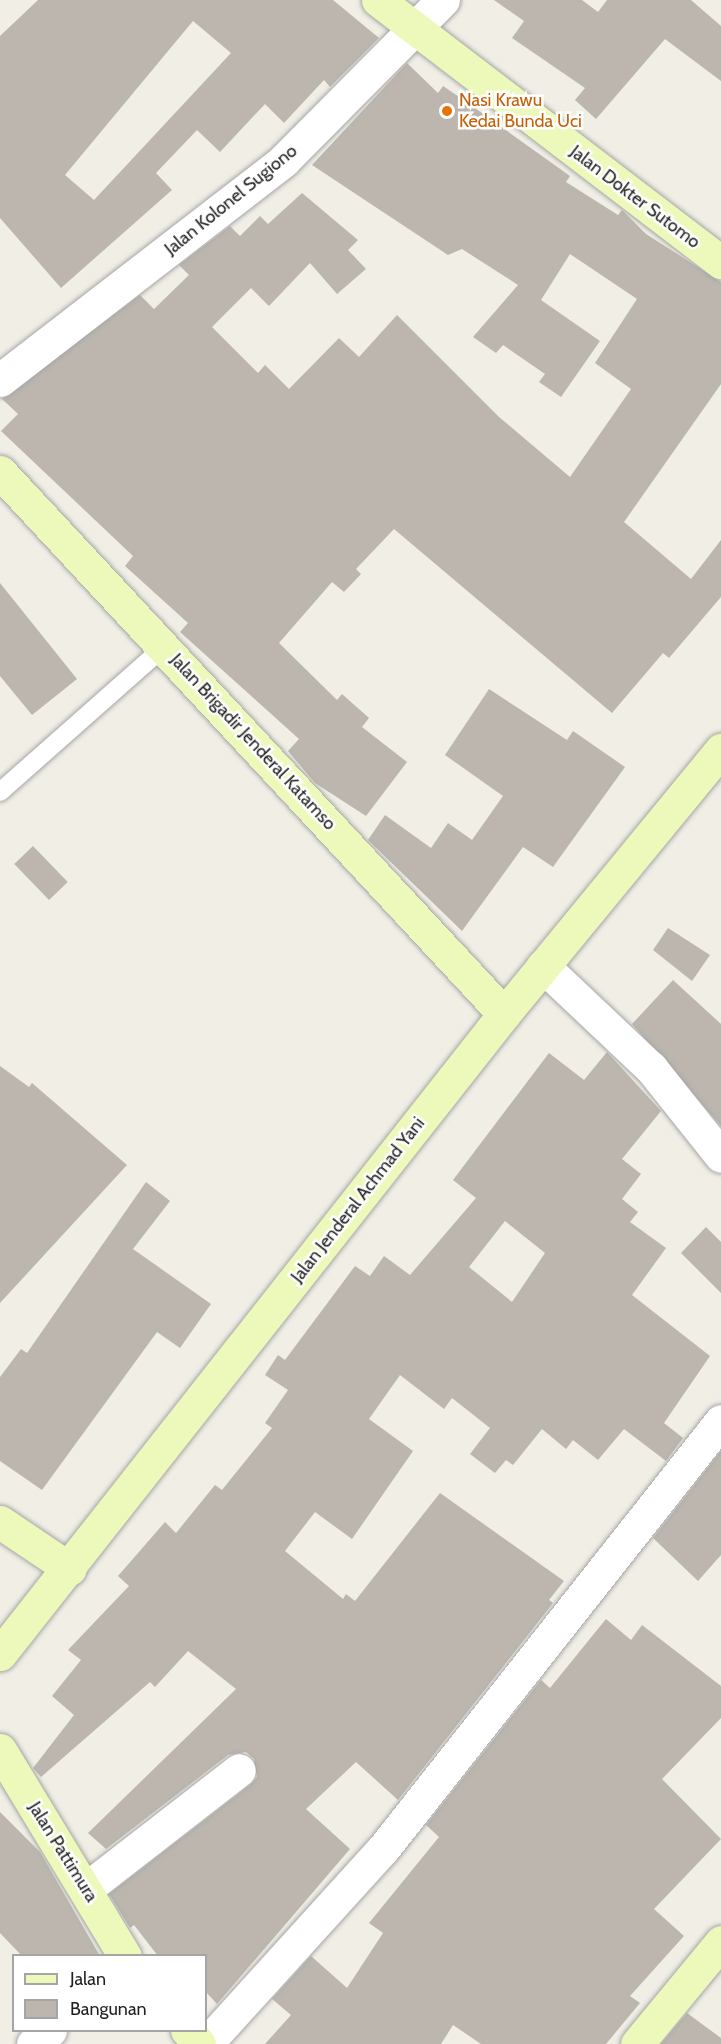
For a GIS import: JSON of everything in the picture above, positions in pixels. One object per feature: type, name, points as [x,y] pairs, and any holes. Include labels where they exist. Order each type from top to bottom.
[{"type":"main road","name":"Jalan Dokter Sutomo","points":[[378,0],[719,256]]},
{"type":"main road","name":"Jalan Brigadir Jenderal Katamso","points":[[0,472],[165,646],[504,1014]]},
{"type":"main road","name":"Jalan Jenderal Achmad Yani","points":[[0,1654],[247,1345],[504,1014],[721,750]]},
{"type":"main road","points":[[0,1522],[70,1569]]},
{"type":"main road","name":"Jalan Pattimura","points":[[0,1750],[87,1888],[124,1954]]},
{"type":"main road","points":[[637,2044],[721,1942]]},
{"type":"main road","points":[[188,2032],[199,2044]]},
{"type":"street","name":"Jalan Kolonel Sugiono","points":[[0,380],[283,161],[417,31],[443,0]]},
{"type":"street","points":[[543,966],[651,1068],[720,1152]]},
{"type":"street","points":[[206,2044],[383,1849],[576,1610],[630,1534],[721,1421]]},
{"type":"street","points":[[87,1888],[239,1770]]},
{"type":"street","points":[[33,2044],[49,2032]]},
{"type":"lane","points":[[0,792],[165,646]]},
{"type":"building","points":[[38,0],[333,0],[379,38],[330,87],[324,80],[284,123],[265,104],[220,152],[197,130],[156,173],[172,190],[61,288],[0,218],[0,36]],"holes":[[[193,21],[231,53],[94,200],[65,175]]]},
{"type":"building","points":[[494,0],[582,0],[598,12],[607,0],[691,0],[721,26],[721,81],[665,39],[596,119],[575,100],[585,88],[512,38],[524,21]]},
{"type":"building","points":[[407,63],[438,93],[443,86],[570,176],[566,182],[618,215],[622,210],[646,234],[721,282],[721,384],[624,522],[691,579],[721,540],[721,597],[669,658],[663,653],[612,713],[394,529],[356,569],[361,574],[344,592],[332,582],[279,643],[337,700],[342,694],[369,718],[362,727],[407,762],[366,816],[315,783],[288,751],[299,739],[180,632],[188,623],[125,566],[133,556],[1,431],[18,414],[2,399],[140,295],[154,309],[189,275],[179,265],[230,226],[240,236],[260,216],[268,224],[302,193],[358,240],[348,250],[366,269],[337,294],[310,263],[269,306],[251,288],[212,327],[258,373],[265,365],[289,389],[339,338],[359,357],[397,315],[499,417],[570,477],[631,389],[595,363],[637,299],[570,254],[541,300],[600,341],[561,397],[539,382],[545,374],[503,345],[496,353],[473,337],[518,285],[462,249],[448,255],[312,165]]},
{"type":"building","points":[[0,583],[77,679],[32,715],[0,676]]},
{"type":"building","points":[[489,689],[567,740],[573,731],[625,767],[553,867],[523,847],[462,931],[368,840],[385,815],[431,848],[448,823],[472,840],[503,796],[445,755]]},
{"type":"building","points":[[33,846],[68,882],[49,900],[14,864]]},
{"type":"building","points":[[668,928],[710,955],[692,981],[653,950]]},
{"type":"building","points":[[673,980],[721,1024],[721,1126],[632,1024]]},
{"type":"building","points":[[607,1052],[661,1111],[622,1159],[641,1174],[622,1199],[638,1212],[630,1222],[666,1248],[632,1295],[710,1356],[664,1423],[683,1438],[666,1461],[624,1429],[598,1460],[573,1440],[566,1449],[542,1429],[513,1465],[506,1460],[495,1473],[470,1454],[490,1428],[452,1398],[444,1409],[400,1375],[369,1419],[413,1451],[352,1539],[315,1512],[285,1551],[343,1599],[346,1594],[355,1601],[440,1493],[564,1581],[549,1600],[553,1603],[398,1800],[356,1762],[306,1809],[350,1849],[217,2004],[207,1993],[207,1954],[156,1954],[134,1925],[130,1928],[109,1894],[250,1785],[257,1777],[254,1759],[246,1752],[228,1755],[106,1849],[88,1833],[236,1689],[188,1651],[155,1687],[150,1682],[41,1777],[33,1768],[74,1715],[52,1696],[81,1660],[68,1650],[129,1586],[118,1576],[165,1522],[176,1533],[215,1485],[222,1490],[272,1428],[265,1423],[288,1390],[265,1375],[278,1355],[285,1360],[355,1266],[370,1276],[384,1256],[410,1275],[476,1198],[453,1180],[549,1053],[584,1080]],"holes":[[[505,1221],[545,1253],[512,1302],[469,1267]]]},
{"type":"building","points":[[0,1066],[29,1087],[32,1083],[127,1165],[0,1303]]},
{"type":"building","points":[[146,1182],[170,1201],[133,1249],[211,1304],[180,1348],[157,1332],[42,1490],[0,1461],[0,1377],[21,1349],[27,1353]]},
{"type":"building","points":[[706,1227],[721,1242],[721,1293],[681,1253]]},
{"type":"building","points":[[721,1451],[721,1555],[698,1581],[653,1538]]},
{"type":"building","points":[[606,1619],[631,1640],[642,1625],[721,1686],[721,1718],[662,1779],[721,1839],[654,1909],[684,1936],[630,1996],[640,2003],[606,2044],[481,2044],[453,2025],[441,2044],[265,2044],[291,2015],[272,1999],[311,1956],[347,1988],[383,1933],[369,1923],[439,1837],[426,1825],[541,1680],[550,1688]]},
{"type":"building","points":[[0,1812],[40,1852],[99,1954],[20,1954],[0,1933]]},
{"type":"building","points":[[687,2013],[721,2038],[721,2044],[661,2044]]},
{"type":"place","name":"Nasi Krawu Kedai Bunda Uci","points":[[447,111]]}]
